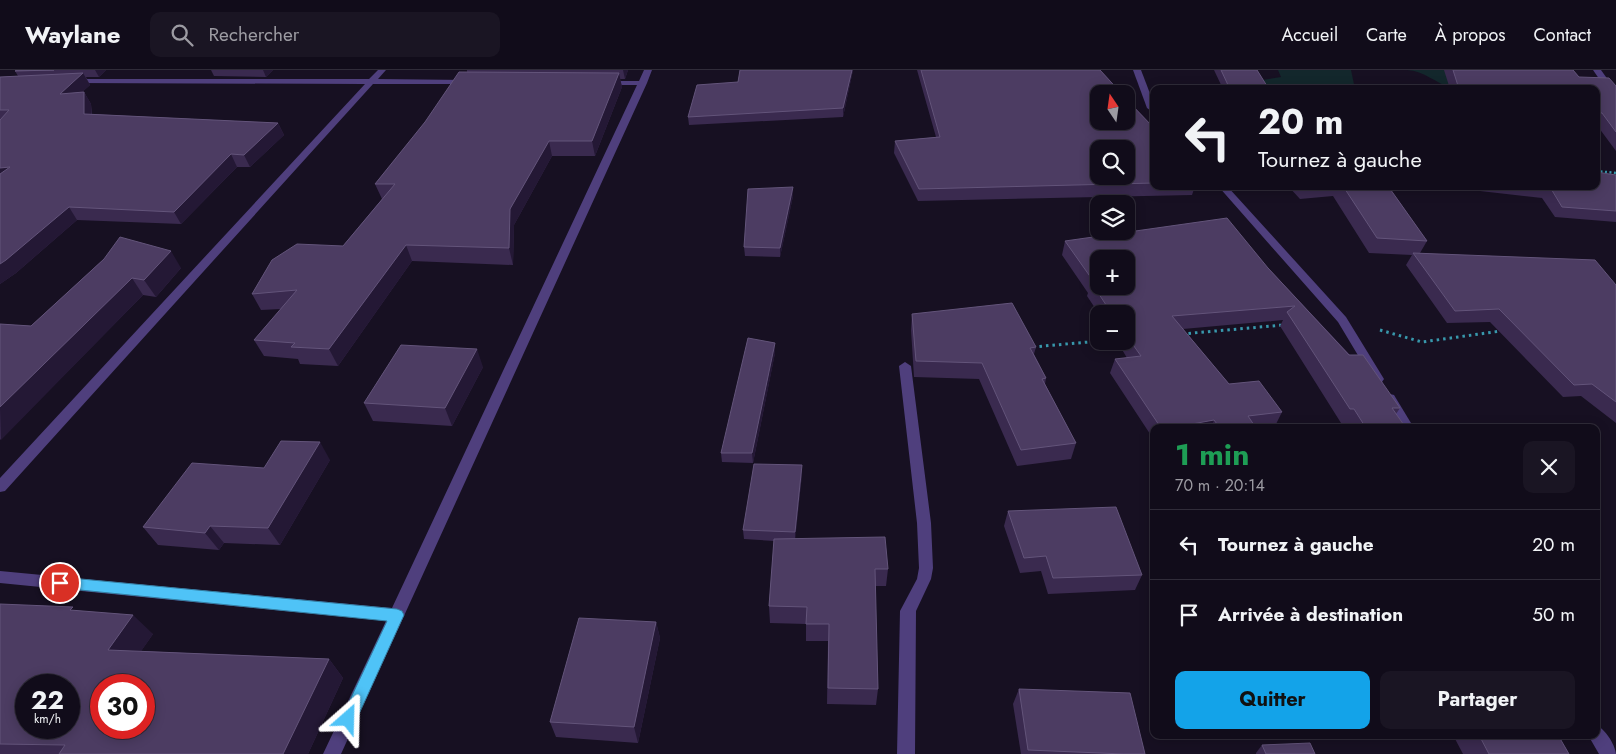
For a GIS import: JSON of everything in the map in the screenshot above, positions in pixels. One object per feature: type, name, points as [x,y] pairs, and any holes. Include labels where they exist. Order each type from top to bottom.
[{"type":"street","points":[[132,80],[146,70]]},
{"type":"street","points":[[0,487],[382,70]]},
{"type":"street","points":[[332,754],[648,70]]},
{"type":"street","points":[[1137,70],[1150,101]]},
{"type":"street","points":[[1597,70],[1616,97]]},
{"type":"street","points":[[62,82],[132,80],[478,82]]},
{"type":"street","points":[[594,82],[643,83]]},
{"type":"street","points":[[1226,190],[1342,320],[1406,424]]},
{"type":"street","points":[[905,366],[924,523],[926,568],[924,579],[908,611],[906,754]]},
{"type":"street","points":[[0,577],[397,615]]},
{"type":"street","points":[[1599,739],[1609,754]]},
{"type":"path","points":[[1600,172],[1616,174]]},
{"type":"path","points":[[1026,348],[1090,342]]},
{"type":"green space","points":[[1278,70],[1351,70],[1354,85],[1251,85],[1249,82],[1281,77]]},
{"type":"green space","points":[[1407,70],[1476,70],[1458,85],[1443,85]]},
{"type":"building","points":[[17,70],[54,70],[15,71]]},
{"type":"building","points":[[740,70],[852,70],[843,108],[688,117],[697,85],[738,82]]},
{"type":"building","points":[[921,70],[1100,70],[1114,85],[1090,85],[1090,130],[1135,130],[1135,108],[1150,124],[1150,183],[1135,183],[1135,140],[1090,140],[1090,185],[919,189],[895,141],[940,137]]},
{"type":"building","points":[[1221,70],[1257,70],[1266,85],[1228,85]]},
{"type":"building","points":[[1453,70],[1573,70],[1579,77],[1609,78],[1616,86],[1616,132],[1600,113],[1600,85],[1458,85]]},
{"type":"building","points":[[459,72],[619,73],[592,141],[549,141],[510,209],[509,248],[406,245],[329,349],[291,347],[295,343],[254,340],[297,290],[252,294],[272,260],[297,244],[343,246],[395,184],[375,184],[425,122]]},
{"type":"building","points":[[83,73],[60,94],[84,92],[84,114],[278,123],[244,155],[231,154],[174,212],[69,207],[0,264],[0,174],[10,167],[0,168],[0,120],[9,110],[0,110],[0,77]]},
{"type":"building","points":[[1600,173],[1616,175],[1616,211],[1562,207],[1552,190],[1600,190]]},
{"type":"building","points":[[793,187],[780,248],[744,247],[748,189]]},
{"type":"building","points":[[1346,190],[1391,190],[1427,241],[1377,238]]},
{"type":"building","points":[[1227,218],[1268,268],[1349,355],[1363,355],[1400,408],[1392,408],[1403,424],[1363,424],[1354,409],[1350,409],[1287,312],[1295,306],[1172,316],[1229,384],[1259,381],[1282,412],[1248,416],[1253,424],[1217,424],[1214,420],[1192,424],[1158,424],[1115,359],[1141,356],[1135,348],[1135,305],[1106,305],[1100,295],[1135,295],[1135,250],[1090,250],[1090,276],[1065,241],[1090,237],[1090,240],[1135,240],[1135,231]]},
{"type":"building","points":[[120,237],[171,251],[144,280],[132,278],[0,407],[0,324],[31,326],[104,259]]},
{"type":"building","points":[[1413,253],[1595,260],[1616,285],[1616,402],[1592,384],[1574,385],[1499,309],[1455,311]]},
{"type":"building","points":[[1012,303],[1036,347],[1030,348],[1046,378],[1042,379],[1076,443],[1021,450],[982,363],[916,361],[912,314]]},
{"type":"building","points":[[748,338],[775,343],[752,453],[721,453]]},
{"type":"building","points":[[401,345],[477,349],[445,408],[364,403]]},
{"type":"building","points":[[281,441],[320,442],[268,528],[210,526],[205,533],[143,527],[192,463],[264,468]]},
{"type":"building","points":[[754,464],[802,465],[795,532],[743,530]]},
{"type":"building","points":[[1116,507],[1142,575],[1053,578],[1046,556],[1024,558],[1008,511]]},
{"type":"building","points":[[885,537],[888,569],[875,569],[878,689],[828,688],[829,624],[806,624],[807,607],[769,606],[774,539]]},
{"type":"building","points":[[0,604],[73,607],[70,610],[133,615],[108,650],[329,659],[283,754],[59,754],[65,745],[0,744]]},
{"type":"building","points":[[579,618],[656,622],[634,727],[550,722]]},
{"type":"building","points":[[1019,689],[1130,693],[1145,754],[1028,750]]},
{"type":"building","points":[[1481,739],[1560,739],[1569,754],[1489,754]]},
{"type":"building","points":[[1310,743],[1315,754],[1266,754],[1262,745]]},
{"type":"route","points":[[60,583],[397,615],[348,719]]}]
